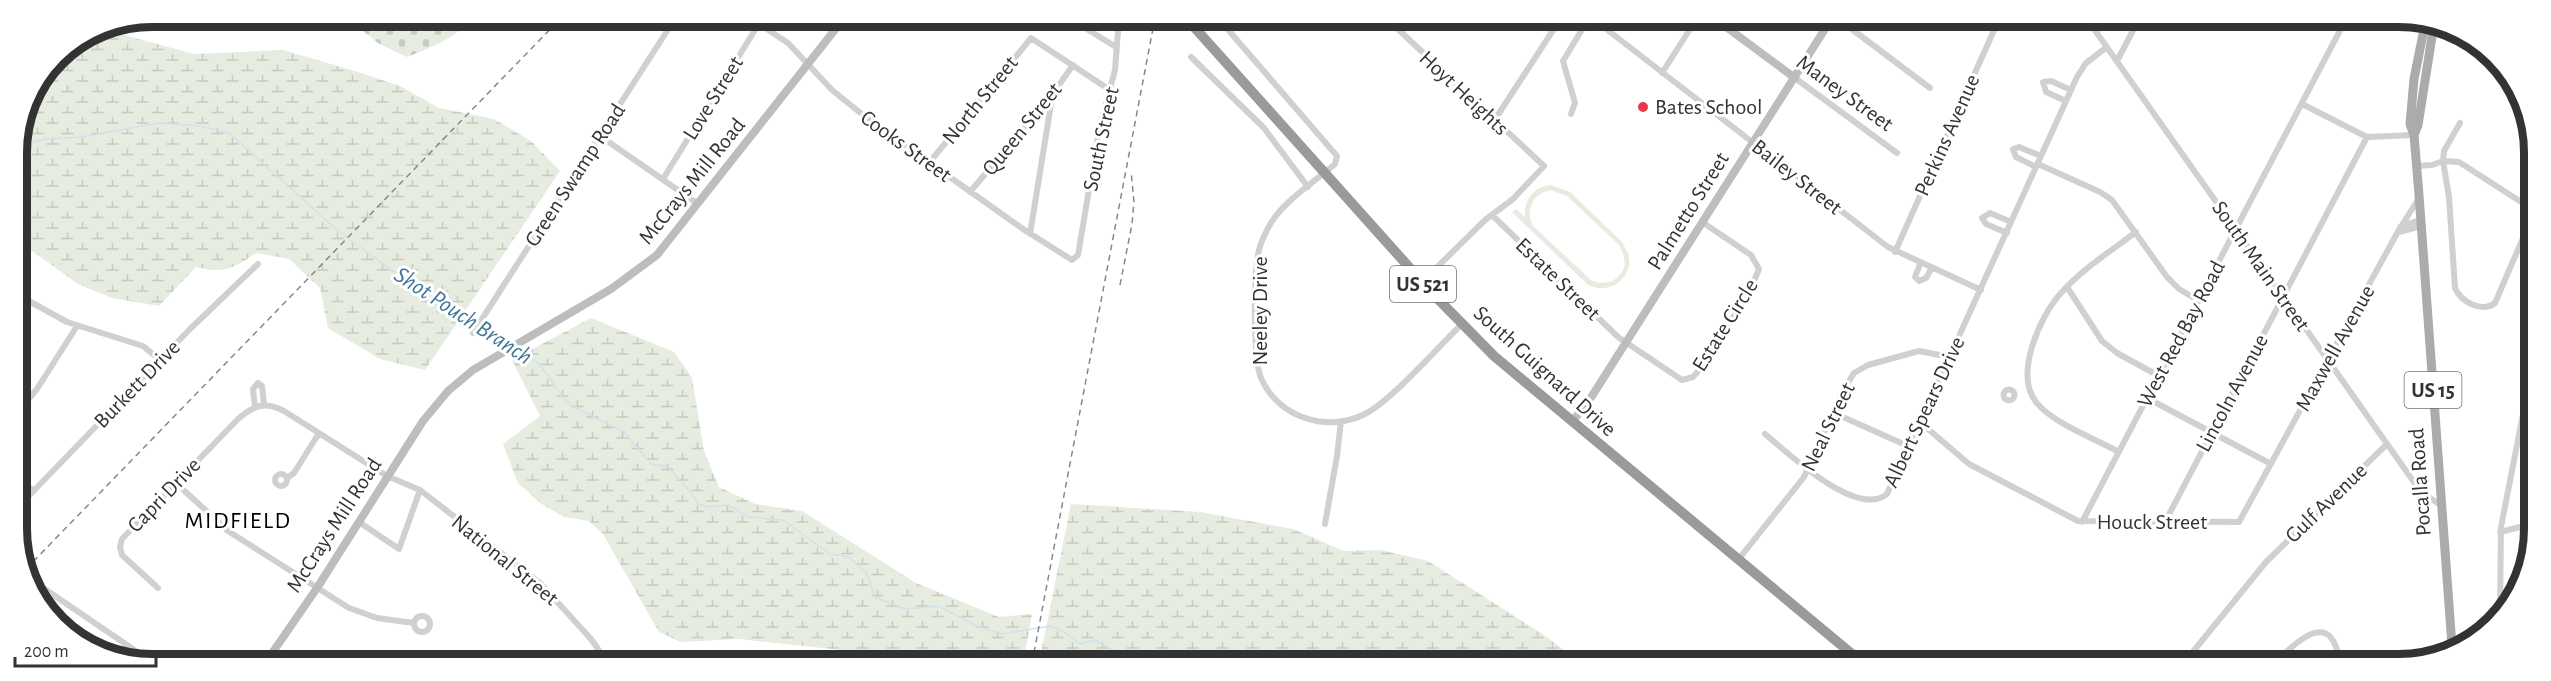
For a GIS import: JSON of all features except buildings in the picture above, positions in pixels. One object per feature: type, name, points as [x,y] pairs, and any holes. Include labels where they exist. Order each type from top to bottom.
[{"type":"highway","name":"South Guignard Drive","points":[[1194,27],[1422,282],[1494,356],[1852,654]]},
{"type":"main road","name":"Pocalla Road","points":[[2424,29],[2410,124],[2414,135],[2452,642]]},
{"type":"main road","name":"Pocalla Road","points":[[2414,135],[2418,125],[2433,32]]},
{"type":"street","name":"Green Swamp Road","points":[[476,328],[670,27]]},
{"type":"street","name":"Love Street","points":[[663,178],[757,27]]},
{"type":"street","name":"Cooks Street","points":[[769,27],[788,43],[846,103],[1030,234],[1062,255],[1075,259]]},
{"type":"street","name":"McCrays Mill Road","points":[[272,654],[438,402],[473,370],[639,269],[670,241],[837,27]]},
{"type":"street","points":[[1084,27],[1116,47]]},
{"type":"street","name":"South Street","points":[[1075,259],[1115,70],[1118,27]]},
{"type":"street","points":[[1226,27],[1334,148],[1337,160],[1325,173]]},
{"type":"street","name":"Hoyt Heights","points":[[1395,27],[1544,166],[1508,204],[1492,215]]},
{"type":"street","points":[[1494,121],[1555,27]]},
{"type":"street","points":[[1570,114],[1575,104],[1563,61],[1584,27]]},
{"type":"street","name":"Bailey Street","points":[[1602,27],[1895,252],[1981,290]]},
{"type":"street","points":[[1662,73],[1690,27]]},
{"type":"street","name":"Maney Street","points":[[1726,27],[1897,153]]},
{"type":"street","name":"Palmetto Street","points":[[1572,422],[1626,342],[1826,27]]},
{"type":"street","points":[[1849,27],[1930,88]]},
{"type":"street","name":"Perkins Avenue","points":[[1895,252],[1995,27]]},
{"type":"street","name":"South Main Street","points":[[2093,27],[2421,492],[2442,507]]},
{"type":"street","points":[[2117,61],[2135,27]]},
{"type":"street","name":"West Red Bay Road","points":[[2082,522],[2342,27]]},
{"type":"street","name":"North Street","points":[[929,163],[1031,38],[1073,65]]},
{"type":"street","name":"Albert Spears Drive","points":[[1765,434],[1808,469],[1849,494],[1879,499],[1892,486],[2071,90],[2086,63],[2107,47]]},
{"type":"street","points":[[1191,57],[1264,128],[1308,187]]},
{"type":"street","points":[[1073,65],[1110,90]]},
{"type":"street","name":"Queen Street","points":[[970,192],[1052,95],[1073,65]]},
{"type":"street","points":[[2066,101],[2046,92],[2042,87],[2043,82],[2051,81],[2071,90]]},
{"type":"street","points":[[1030,234],[1052,95]]},
{"type":"street","points":[[2302,104],[2367,137],[2414,135]]},
{"type":"street","points":[[2460,123],[2444,151],[2443,161],[2449,196],[2455,288],[2458,294],[2483,308],[2495,303],[2524,236]]},
{"type":"street","points":[[600,136],[698,204]]},
{"type":"street","name":"Lincoln Avenue","points":[[2165,522],[2367,137]]},
{"type":"street","points":[[2041,156],[2019,147],[2012,152],[2016,158],[2107,196],[2175,286],[2199,301]]},
{"type":"street","points":[[2415,166],[2432,165],[2443,161],[2459,162],[2524,203]]},
{"type":"street","name":"Neeley Drive","points":[[1325,173],[1276,216],[1259,250],[1256,269],[1258,370],[1269,390],[1294,415],[1320,421],[1341,422]]},
{"type":"street","name":"Maxwell Avenue","points":[[2271,464],[2419,198]]},
{"type":"street","points":[[2007,233],[1986,224],[1982,218],[1990,213],[2012,222]]},
{"type":"street","points":[[1422,282],[1492,215]]},
{"type":"street","name":"Estate Street","points":[[1492,215],[1626,342]]},
{"type":"street","name":"Estate Circle","points":[[1626,342],[1680,379],[1693,378],[1750,291],[1759,273],[1758,263],[1748,252],[1702,222]]},
{"type":"street","points":[[2400,230],[2421,223]]},
{"type":"street","points":[[2119,452],[2038,404],[2029,388],[2027,371],[2030,351],[2056,298],[2067,286],[2136,232]]},
{"type":"street","name":"Burkett Drive","points":[[27,498],[160,360],[258,264]]},
{"type":"street","points":[[1920,264],[1915,277],[1919,281],[1926,278],[1931,268]]},
{"type":"street","points":[[2067,286],[2094,330],[2110,348],[2159,376]]},
{"type":"street","points":[[27,301],[77,326],[139,345],[160,360]]},
{"type":"street","points":[[1325,524],[1338,456],[1341,422],[1374,407],[1462,324]]},
{"type":"street","points":[[27,401],[77,326]]},
{"type":"street","name":"Neal Street","points":[[1738,560],[1789,498],[1808,469],[1848,381],[1864,366],[1919,351],[1950,357]]},
{"type":"street","points":[[255,407],[253,389],[258,383],[262,386],[264,404],[284,411],[387,476]]},
{"type":"street","points":[[2015,394],[2029,388]]},
{"type":"street","points":[[2147,398],[2271,464]]},
{"type":"street","name":"Capri Drive","points":[[158,588],[122,555],[120,543],[126,534],[238,419],[255,407],[264,404]]},
{"type":"street","points":[[2500,602],[2500,532],[2524,409]]},
{"type":"street","points":[[1834,413],[1910,447]]},
{"type":"street","name":"Houck Street","points":[[1921,423],[1969,464],[2082,522],[2239,522],[2271,464]]},
{"type":"street","points":[[287,478],[294,473],[319,433]]},
{"type":"street","name":"Gulf Avenue","points":[[2191,654],[2266,562],[2387,444]]},
{"type":"street","name":"National Street","points":[[387,476],[420,490],[544,586],[601,654]]},
{"type":"street","points":[[176,483],[228,531],[317,588],[364,614],[414,623]]},
{"type":"street","points":[[27,486],[34,491]]},
{"type":"street","points":[[359,522],[399,549],[420,490]]},
{"type":"street","points":[[2500,532],[2524,526]]},
{"type":"street","points":[[42,587],[139,653]]},
{"type":"street","points":[[2283,654],[2300,638],[2315,632],[2323,633],[2332,640],[2337,654]]},
{"type":"green space","points":[[300,27],[328,27],[327,28],[301,29]]},
{"type":"green space","points":[[358,27],[464,27],[444,41],[407,57],[378,43]]},
{"type":"green space","points":[[124,35],[194,54],[283,50],[358,72],[400,86],[439,108],[494,119],[531,141],[560,171],[425,370],[380,359],[328,328],[320,288],[289,259],[256,253],[228,269],[214,270],[196,267],[159,306],[112,298],[78,284],[27,247],[27,144],[31,120],[37,104],[53,76],[70,58],[83,48],[107,36]]},
{"type":"green space","points":[[1551,185],[1570,192],[1622,242],[1629,255],[1629,266],[1627,273],[1619,282],[1608,288],[1588,285],[1512,212],[1516,209],[1525,217],[1526,205],[1531,195]],"holes":[[[1551,190],[1567,196],[1619,245],[1625,265],[1616,279],[1607,283],[1591,280],[1533,226],[1530,208],[1539,194]]]},
{"type":"green space","points":[[591,318],[674,352],[692,378],[704,451],[719,487],[755,504],[802,511],[916,583],[999,617],[1032,614],[1025,654],[878,654],[739,639],[681,642],[659,632],[603,534],[589,521],[564,517],[540,503],[518,483],[503,444],[540,416],[512,360]]},
{"type":"green space","points":[[1071,504],[1200,512],[1293,529],[1344,551],[1381,550],[1428,561],[1570,654],[1041,654]]},
{"type":"waterway","name":"Shot Pouch Branch","points":[[27,143],[46,139],[81,137],[159,123],[199,126],[229,133],[336,229],[449,313],[476,324]]},
{"type":"waterway","name":"Shot Pouch Branch","points":[[481,326],[514,343]]},
{"type":"waterway","name":"Shot Pouch Branch","points":[[520,348],[540,365],[562,396],[574,407],[624,432],[651,464],[669,467],[698,504],[709,507],[728,505],[748,517],[783,520],[830,554],[849,557],[867,574],[875,597],[905,609],[938,606],[977,626],[1002,634],[1050,626],[1061,630],[1080,644],[1095,640],[1121,654]]},
{"type":"railway","points":[[32,563],[552,27]]},
{"type":"railway","points":[[1034,654],[1153,27]]},
{"type":"railway","points":[[1120,285],[1132,224],[1134,202],[1131,171]]},
{"type":"place","name":"Bates School","points":[[1643,107]]},
{"type":"district","name":"MIDFIELD","points":[[238,521]]}]
